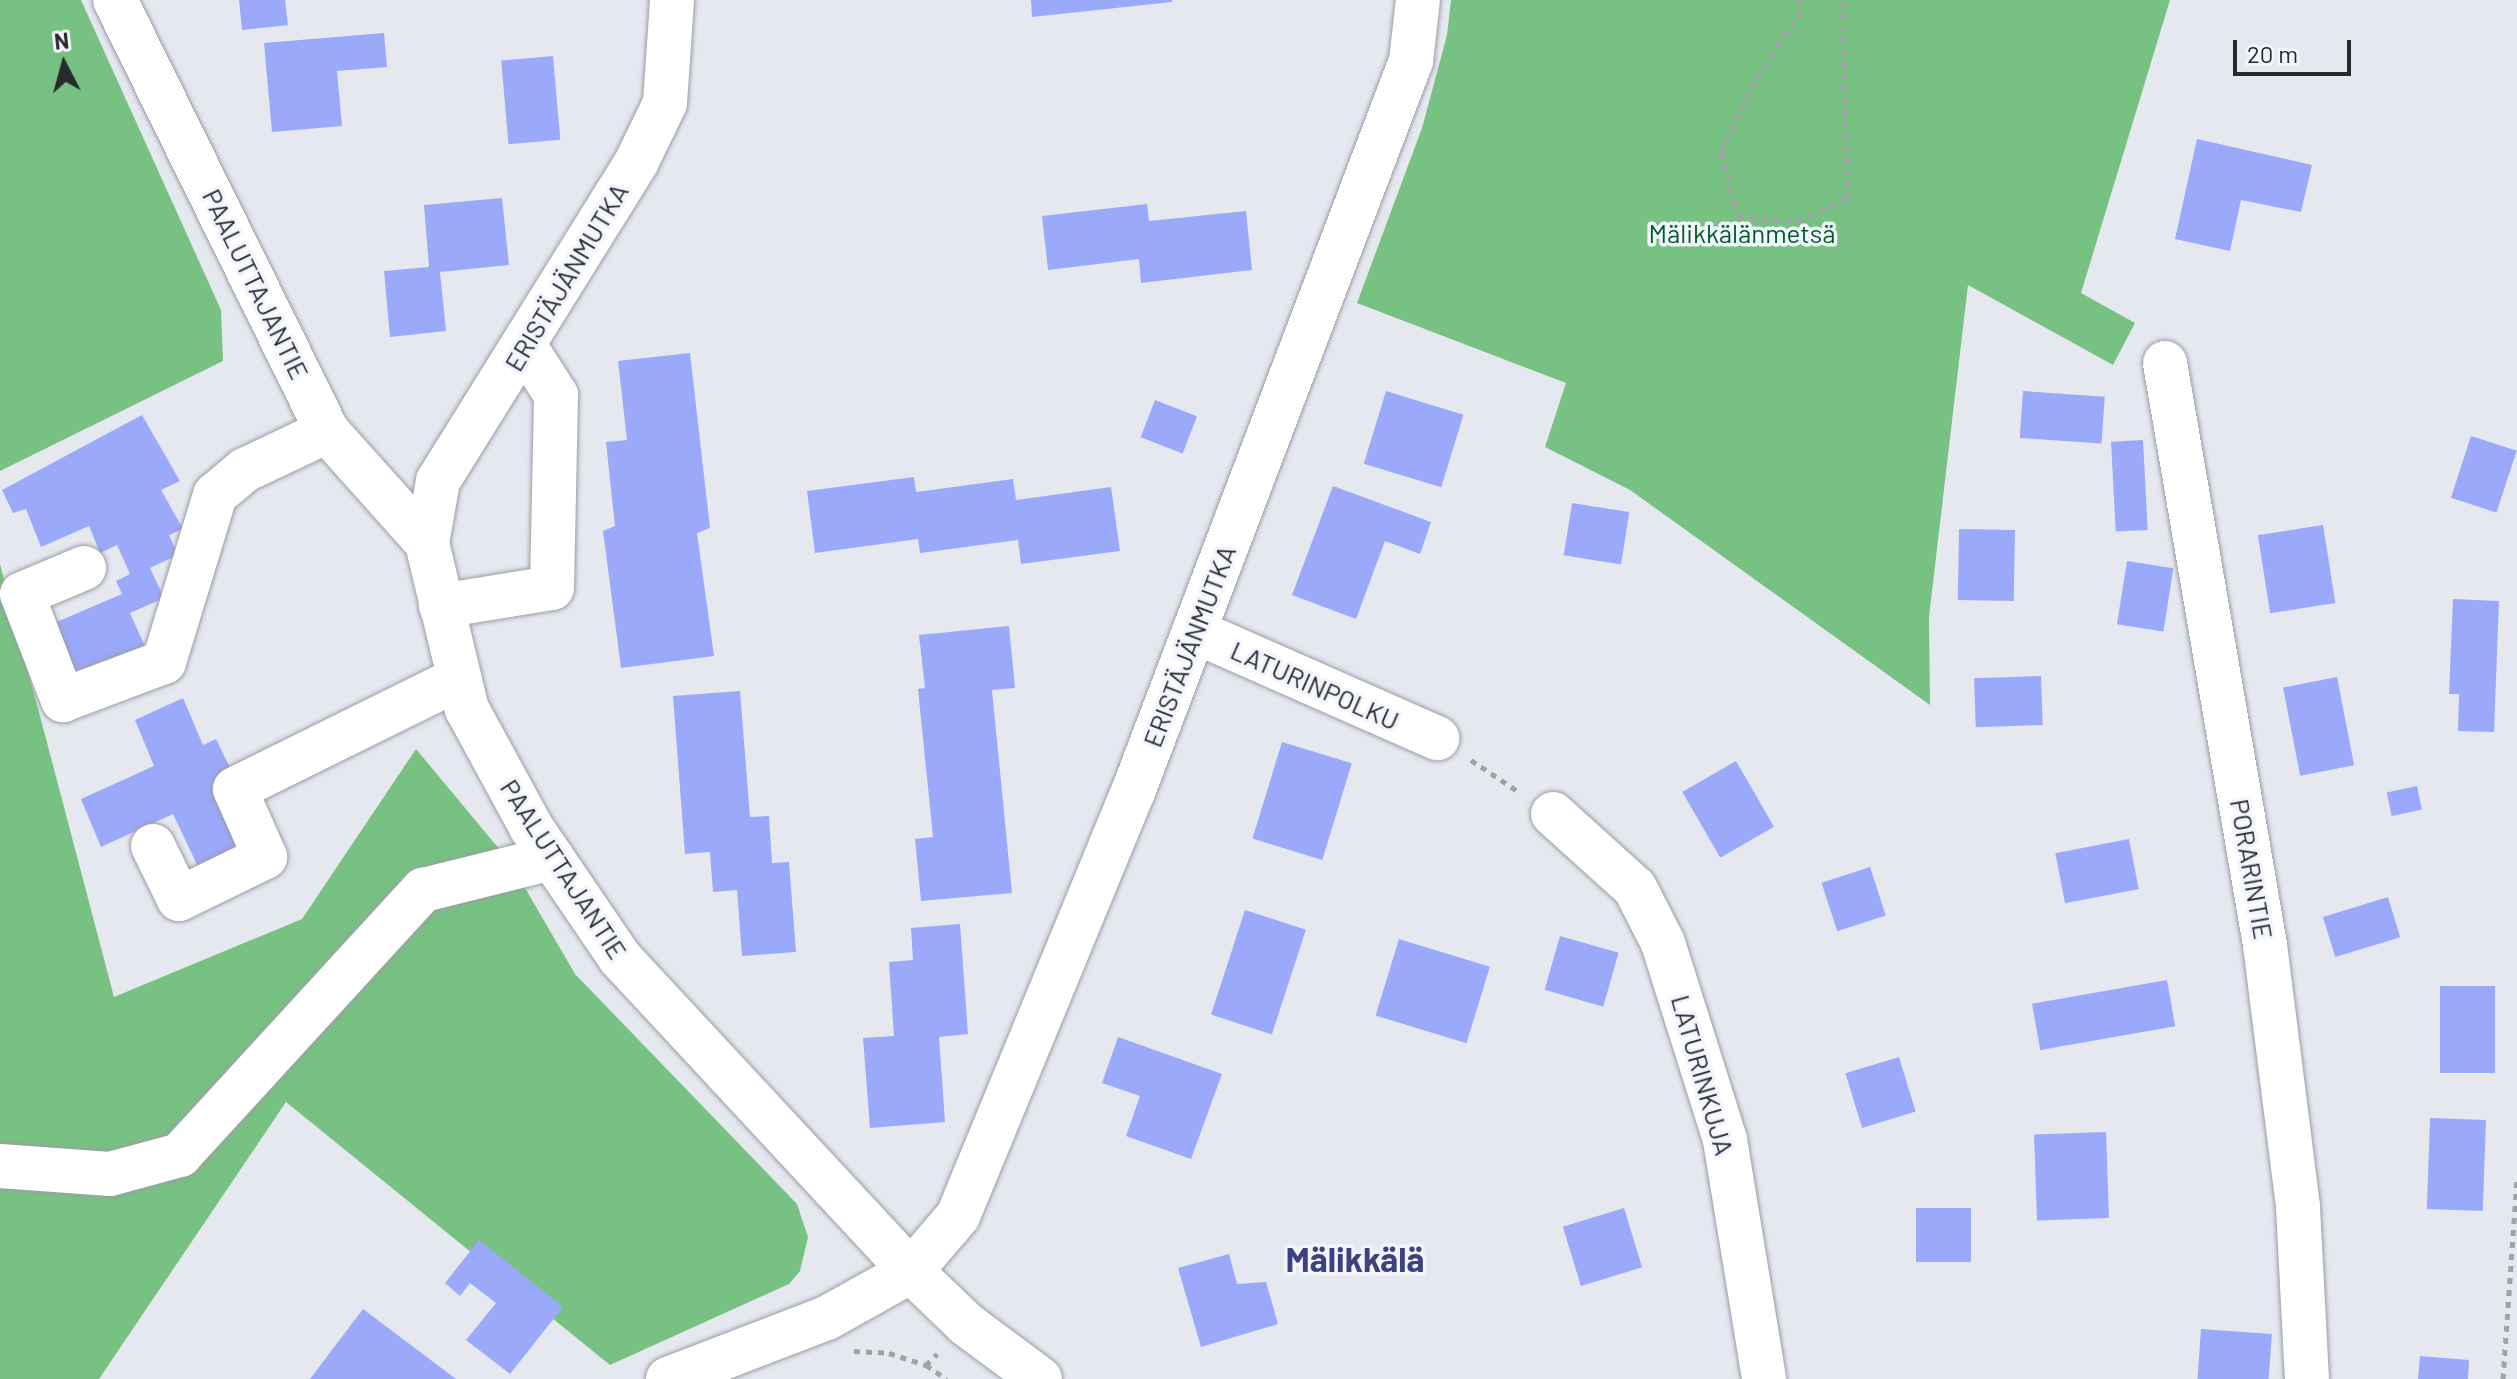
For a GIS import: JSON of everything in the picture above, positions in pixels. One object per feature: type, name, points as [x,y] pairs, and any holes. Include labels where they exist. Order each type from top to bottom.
[{"type":"street","name":"PAALUTTAJANTIE","points":[[115,0],[327,431],[427,543],[467,709],[552,858],[620,958],[911,1271],[966,1324],[1040,1379]]},
{"type":"street","name":"ERISTÄJÄNMUTKA","points":[[427,543],[438,481],[637,161],[665,103],[672,0]]},
{"type":"street","name":"ERISTÄJÄNMUTKA","points":[[911,1271],[958,1216],[1194,631],[1411,61],[1418,0]]},
{"type":"street","points":[[441,606],[552,588],[556,395],[524,345]]},
{"type":"street","name":"PORARINTIE","points":[[2165,363],[2265,945],[2298,1208],[2307,1379]]},
{"type":"street","points":[[84,568],[22,594],[63,700],[164,662],[215,495],[245,470],[327,431]]},
{"type":"street","name":"LATURINPOLKU","points":[[1194,631],[1437,738]]},
{"type":"street","points":[[153,846],[179,899],[265,857],[235,789],[458,679]]},
{"type":"street","name":"LATURINKUJA","points":[[1553,814],[1635,888],[1663,943],[1725,1140],[1764,1379]]},
{"type":"street","points":[[0,1166],[110,1174],[180,1155],[423,890],[552,858]]},
{"type":"street","points":[[668,1379],[827,1318],[911,1271]]},
{"type":"path","points":[[1798,0],[1801,12],[1754,81],[1721,153],[1738,217],[1798,222],[1847,199],[1843,0]]},
{"type":"path","points":[[1437,738],[1553,814]]},
{"type":"path","points":[[2503,1379],[2517,1178]]},
{"type":"path","points":[[841,1350],[889,1353],[926,1365],[947,1379]]},
{"type":"green space","points":[[0,0],[81,0],[221,310],[223,361],[0,471]]},
{"type":"green space","name":"Mälikkälänmetsä","points":[[1451,0],[2170,0],[2081,293],[2135,323],[2113,365],[1968,285],[1929,617],[1930,705],[1630,490],[1545,447],[1566,383],[1357,303],[1422,128],[1447,35]]},
{"type":"green space","points":[[0,564],[114,997],[302,919],[416,749],[510,862],[575,974],[797,1204],[808,1237],[800,1271],[789,1284],[610,1365],[286,1102],[99,1379],[0,1379]]},
{"type":"building","points":[[239,0],[285,0],[288,25],[242,30]]},
{"type":"building","points":[[1031,0],[1172,0],[1172,2],[1032,17]]},
{"type":"building","points":[[384,33],[387,67],[337,71],[342,126],[272,132],[264,43]]},
{"type":"building","points":[[553,56],[560,140],[509,144],[501,61]]},
{"type":"building","points":[[2197,139],[2312,165],[2301,212],[2241,200],[2230,251],[2175,239]]},
{"type":"building","points":[[502,198],[509,265],[440,272],[446,331],[390,337],[384,271],[429,267],[424,205]]},
{"type":"building","points":[[1147,204],[1149,221],[1246,211],[1252,270],[1141,283],[1139,259],[1048,270],[1042,216]]},
{"type":"building","points":[[690,353],[710,528],[697,533],[714,656],[621,668],[603,531],[615,526],[606,442],[627,440],[618,361]]},
{"type":"building","points":[[1386,391],[1463,415],[1441,487],[1364,464]]},
{"type":"building","points":[[2023,391],[2105,397],[2102,444],[2020,438]]},
{"type":"building","points":[[1155,400],[1197,416],[1183,453],[1141,437]]},
{"type":"building","points":[[142,415],[180,481],[161,490],[183,529],[169,535],[178,555],[150,568],[164,598],[130,613],[147,651],[74,681],[52,624],[122,594],[116,581],[130,574],[117,545],[100,553],[89,526],[41,547],[26,509],[13,513],[2,490]]},
{"type":"building","points":[[2471,436],[2517,451],[2497,513],[2451,498]]},
{"type":"building","points":[[2143,440],[2148,530],[2116,532],[2111,442]]},
{"type":"building","points":[[914,477],[916,492],[1013,479],[1016,500],[1111,487],[1120,551],[1021,564],[1018,540],[920,553],[918,539],[815,553],[807,491]]},
{"type":"building","points":[[1333,486],[1431,522],[1420,554],[1385,541],[1356,619],[1292,595]]},
{"type":"building","points":[[1572,503],[1629,512],[1621,564],[1564,555]]},
{"type":"building","points":[[2323,525],[2335,603],[2270,613],[2258,535]]},
{"type":"building","points":[[1959,529],[2015,530],[2014,601],[1958,600]]},
{"type":"building","points":[[2127,561],[2173,568],[2163,632],[2117,624]]},
{"type":"building","points":[[2453,599],[2499,601],[2494,732],[2458,731],[2459,694],[2449,694]]},
{"type":"building","points":[[1009,626],[1015,688],[992,690],[1012,893],[921,901],[915,839],[933,837],[918,689],[925,688],[919,635]]},
{"type":"building","points":[[2041,676],[2043,725],[1976,727],[1974,678]]},
{"type":"building","points":[[2337,677],[2354,765],[2300,776],[2283,687]]},
{"type":"building","points":[[740,691],[750,817],[769,816],[772,863],[789,862],[796,952],[742,956],[737,890],[713,892],[710,852],[685,854],[673,696]]},
{"type":"building","points":[[183,698],[203,745],[216,739],[237,782],[252,844],[199,869],[173,814],[101,847],[81,799],[154,766],[135,720]]},
{"type":"building","points":[[1282,742],[1352,763],[1322,860],[1252,839]]},
{"type":"building","points":[[1736,761],[1774,827],[1720,858],[1682,792]]},
{"type":"building","points":[[2417,786],[2422,809],[2392,816],[2387,792]]},
{"type":"building","points":[[2129,839],[2139,889],[2065,903],[2055,853]]},
{"type":"building","points":[[1870,867],[1886,916],[1837,931],[1821,883]]},
{"type":"building","points":[[2388,897],[2400,937],[2335,957],[2323,917]]},
{"type":"building","points":[[1245,910],[1306,930],[1272,1034],[1211,1015]]},
{"type":"building","points":[[960,924],[968,1034],[939,1037],[945,1122],[870,1128],[863,1038],[894,1036],[889,962],[913,960],[911,928]]},
{"type":"building","points":[[1560,936],[1619,953],[1603,1007],[1545,990]]},
{"type":"building","points":[[1399,939],[1490,967],[1466,1043],[1376,1016]]},
{"type":"building","points":[[2167,980],[2175,1026],[2040,1050],[2032,1004]]},
{"type":"building","points":[[2440,986],[2495,986],[2495,1073],[2440,1073]]},
{"type":"building","points":[[1118,1037],[1222,1074],[1191,1159],[1126,1136],[1140,1096],[1102,1083]]},
{"type":"building","points":[[1899,1057],[1916,1112],[1862,1128],[1845,1073]]},
{"type":"building","points":[[2430,1118],[2486,1120],[2483,1211],[2427,1209]]},
{"type":"building","points":[[2106,1132],[2109,1218],[2037,1220],[2034,1135]]},
{"type":"building","points":[[1624,1208],[1642,1267],[1581,1286],[1563,1227]]},
{"type":"building","points":[[1916,1208],[1971,1208],[1971,1262],[1916,1262]]},
{"type":"building","points":[[479,1240],[563,1307],[510,1374],[466,1340],[496,1303],[470,1283],[460,1296],[445,1283]]},
{"type":"building","points":[[1229,1254],[1237,1284],[1266,1282],[1278,1324],[1201,1347],[1178,1268]]},
{"type":"building","points":[[363,1309],[456,1379],[310,1379]]},
{"type":"building","points":[[2201,1329],[2272,1334],[2269,1379],[2198,1379]]},
{"type":"building","points":[[2420,1356],[2469,1360],[2468,1379],[2418,1379]]},
{"type":"district","name":"Mälikkälä","points":[[1355,1259]]}]
